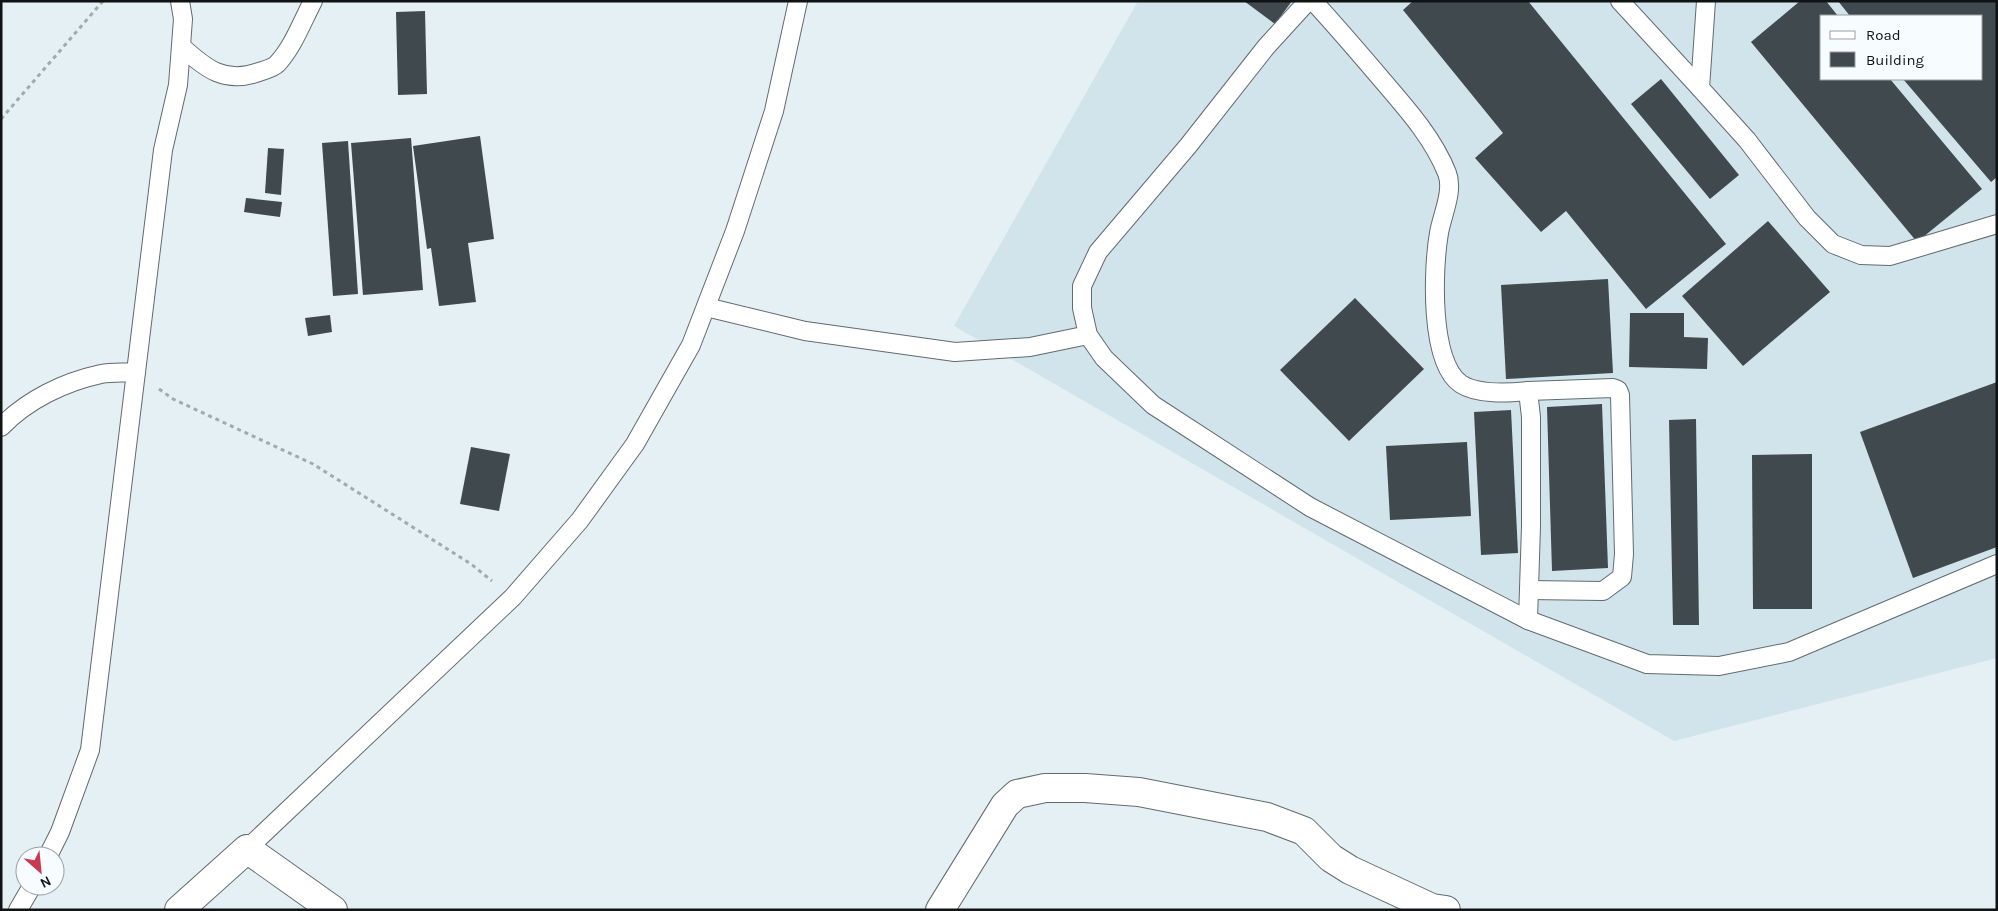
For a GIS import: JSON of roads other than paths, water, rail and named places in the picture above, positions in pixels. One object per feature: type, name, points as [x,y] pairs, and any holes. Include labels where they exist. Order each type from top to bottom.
[{"type":"street","points":[[940,910],[1004,805],[1017,794],[1045,788],[1139,792],[1267,817],[1304,832],[1331,858],[1350,870],[1432,908],[1446,910]]},
{"type":"street","points":[[179,910],[248,849],[332,910]]},
{"type":"lane","points":[[53,846],[90,750],[163,150],[178,84],[183,19],[180,1]]},
{"type":"lane","points":[[182,47],[202,65],[214,72],[231,76],[248,76],[276,66],[294,40],[313,1]]},
{"type":"lane","points":[[248,849],[513,596],[580,520],[635,444],[692,346],[735,231],[774,111],[798,1]]},
{"type":"lane","points":[[1308,1],[1266,47],[1188,146],[1098,252],[1082,286],[1082,308],[1088,335],[1104,358],[1153,406],[1310,507],[1528,620],[1647,664],[1719,666],[1789,652],[1997,564]]},
{"type":"lane","points":[[1313,1],[1415,118],[1448,175],[1448,192],[1439,233],[1434,277],[1436,320],[1448,372],[1466,387],[1494,392],[1613,388],[1618,390],[1620,395],[1624,554],[1622,577],[1603,591],[1529,590]]},
{"type":"lane","points":[[1620,1],[1747,140],[1807,218],[1833,244],[1861,255],[1890,256],[1997,224]]},
{"type":"lane","points":[[1700,88],[1706,1]]},
{"type":"lane","points":[[706,307],[805,331],[955,352],[1030,348],[1088,335]]},
{"type":"lane","points":[[1,428],[16,411],[54,390],[101,374],[136,372]]},
{"type":"lane","points":[[1528,392],[1531,526],[1528,620]]},
{"type":"lane","points":[[18,910],[26,896]]}]
